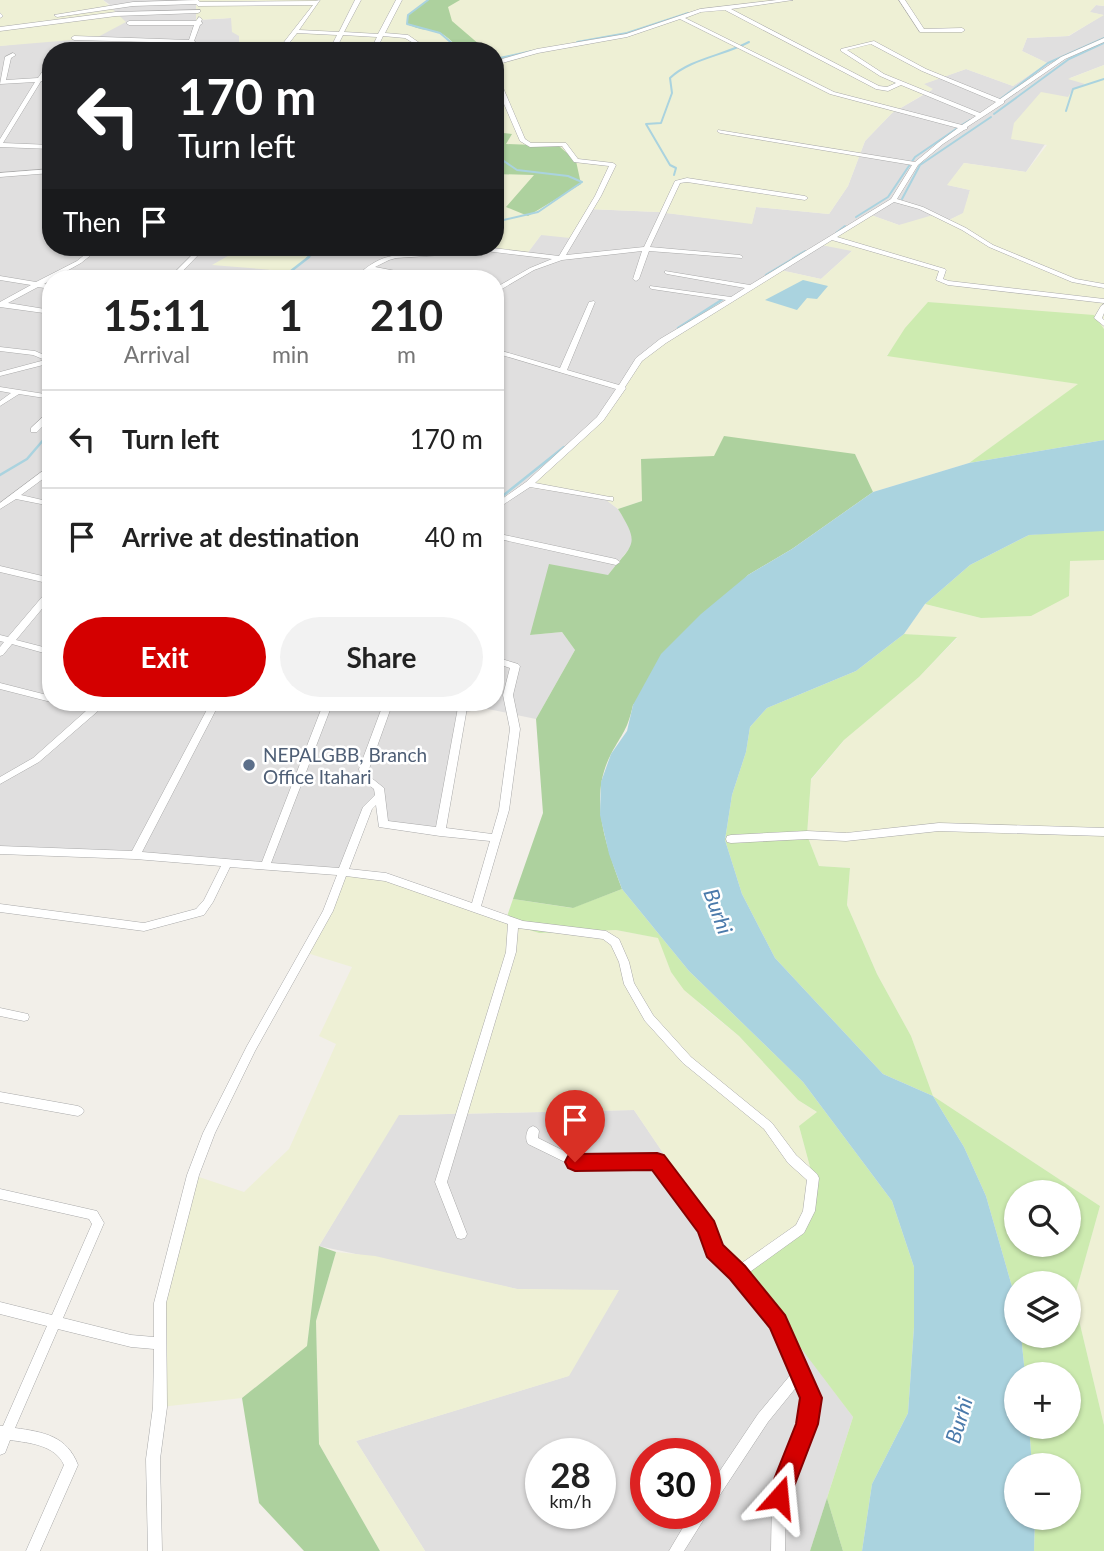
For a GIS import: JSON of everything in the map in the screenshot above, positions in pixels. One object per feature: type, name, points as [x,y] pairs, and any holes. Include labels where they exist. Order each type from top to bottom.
[{"type":"street","points":[[337,42],[358,0]]},
{"type":"street","points":[[378,42],[398,0]]},
{"type":"street","points":[[504,65],[537,51],[627,35],[679,17],[790,0]]},
{"type":"street","points":[[902,0],[922,31],[962,30]]},
{"type":"street","points":[[57,15],[133,4],[318,2]]},
{"type":"street","points":[[287,42],[318,2]]},
{"type":"street","points":[[74,38],[193,42],[200,23],[198,4]]},
{"type":"street","points":[[0,29],[198,4]]},
{"type":"street","points":[[726,8],[878,88],[888,89],[900,82]]},
{"type":"street","points":[[679,17],[832,93],[965,128]]},
{"type":"street","points":[[129,23],[200,23]]},
{"type":"street","points":[[296,31],[411,37],[416,42]]},
{"type":"street","points":[[504,502],[529,484],[600,419],[639,360],[728,298],[893,200],[912,164],[1063,58],[1104,40]]},
{"type":"street","points":[[981,116],[900,82],[861,63],[843,50],[872,42],[924,70],[1002,102]]},
{"type":"street","points":[[13,55],[8,57],[1,82],[39,79]]},
{"type":"street","points":[[42,74],[0,144],[42,146]]},
{"type":"street","points":[[504,93],[522,140],[530,145],[564,144],[576,161],[613,165],[561,258],[531,269],[504,286]]},
{"type":"street","points":[[720,131],[912,164]]},
{"type":"street","points":[[0,176],[42,172]]},
{"type":"street","points":[[636,279],[646,249],[678,181],[687,180],[805,198]]},
{"type":"street","points":[[893,200],[921,208],[991,246],[1074,281],[1104,286]]},
{"type":"street","points":[[832,238],[943,270],[939,280],[1104,303],[1098,318],[1104,324]]},
{"type":"street","points":[[504,251],[561,258],[646,249],[740,257]]},
{"type":"street","points":[[63,270],[87,256]]},
{"type":"street","points":[[180,270],[194,256]]},
{"type":"street","points":[[368,268],[390,256]]},
{"type":"street","points":[[368,268],[379,270]]},
{"type":"street","points":[[667,272],[748,286]]},
{"type":"street","points":[[0,278],[42,285]]},
{"type":"street","points":[[0,304],[42,280]]},
{"type":"street","points":[[652,287],[728,298]]},
{"type":"street","points":[[563,370],[592,302]]},
{"type":"street","points":[[0,304],[42,311]]},
{"type":"street","points":[[0,349],[42,356]]},
{"type":"street","points":[[504,354],[622,388]]},
{"type":"street","points":[[0,374],[42,362]]},
{"type":"street","points":[[0,389],[42,396]]},
{"type":"street","points":[[0,404],[16,392]]},
{"type":"street","points":[[34,430],[42,422]]},
{"type":"street","points":[[0,507],[42,476]]},
{"type":"street","points":[[529,484],[610,499]]},
{"type":"street","points":[[14,496],[42,501]]},
{"type":"street","points":[[504,537],[616,562]]},
{"type":"street","points":[[0,569],[42,579]]},
{"type":"street","points":[[0,653],[5,640],[42,601]]},
{"type":"street","points":[[5,640],[42,650]]},
{"type":"street","points":[[475,909],[497,838],[515,729],[508,701],[516,668],[504,661]]},
{"type":"street","points":[[0,686],[42,697]]},
{"type":"street","points":[[0,781],[36,761],[91,711]]},
{"type":"street","points":[[135,855],[210,711]]},
{"type":"street","points":[[265,866],[325,711]]},
{"type":"street","points":[[385,711],[364,769],[364,777],[377,783],[383,824],[497,838]]},
{"type":"street","points":[[440,832],[462,711]]},
{"type":"street","points":[[155,1551],[153,1459],[160,1407],[160,1303],[194,1175],[209,1133],[251,1049],[307,953],[368,807],[379,797]]},
{"type":"street","points":[[731,839],[807,835],[846,837],[939,827],[1104,832]]},
{"type":"street","points":[[0,850],[135,855],[386,877],[539,929],[600,933],[615,942],[624,962],[629,984],[649,1018],[687,1060],[768,1126],[792,1159],[813,1178],[809,1211],[800,1229],[738,1273]]},
{"type":"street","points":[[0,908],[144,927],[200,912],[208,902],[227,863]]},
{"type":"street","points":[[461,1234],[441,1182],[511,952],[513,922]]},
{"type":"street","points":[[0,1012],[24,1017]]},
{"type":"street","points":[[0,1097],[78,1111]]},
{"type":"street","points":[[533,1131],[531,1141],[575,1162],[657,1161],[707,1228],[714,1250],[738,1273],[778,1321],[811,1398],[807,1424],[779,1497],[778,1551]]},
{"type":"street","points":[[0,1194],[97,1218],[55,1321],[4,1432],[0,1448]]},
{"type":"street","points":[[0,1308],[131,1341],[159,1343]]},
{"type":"street","points":[[721,1481],[763,1418],[799,1374]]},
{"type":"street","points":[[4,1432],[62,1447],[70,1456],[71,1465],[33,1551]]},
{"type":"street","points":[[676,1551],[690,1529]]},
{"type":"shaded area","points":[[103,0],[196,0],[197,20],[231,18],[239,35],[239,42],[42,42],[42,256],[250,256],[270,270],[42,270],[42,711],[471,711],[463,713],[437,830],[380,824],[376,804],[365,807],[341,872],[0,847],[0,46],[44,41],[115,8]]},
{"type":"shaded area","points":[[1096,5],[1104,6],[1104,65],[1070,78],[1086,84],[1026,172],[964,163],[948,185],[970,190],[964,213],[947,221],[899,225],[868,214],[822,245],[853,250],[821,279],[780,270],[600,419],[523,487],[605,499],[618,509],[634,534],[633,544],[608,575],[530,635],[562,632],[575,650],[536,719],[497,711],[504,711],[504,270],[292,270],[310,256],[504,256],[504,252],[526,255],[541,235],[588,209],[658,212],[752,223],[756,207],[829,214],[848,186],[865,141],[892,113],[932,90],[923,84],[966,69],[1013,86],[1047,63],[1022,51],[1027,38],[1069,36],[1103,15],[1089,12]]},
{"type":"shaded area","points":[[634,1110],[726,1245],[853,1417],[810,1551],[425,1551],[356,1441],[568,1376],[618,1291],[517,1289],[319,1246],[398,1115]]},
{"type":"green space","points":[[0,0],[103,0],[126,22],[96,38],[0,46]]},
{"type":"green space","points":[[196,0],[1104,0],[1104,6],[1096,5],[1090,12],[1104,15],[1068,36],[1027,38],[1022,51],[1047,63],[1013,86],[966,69],[924,84],[933,89],[892,113],[865,141],[848,186],[829,214],[756,207],[752,224],[658,212],[588,209],[570,238],[541,235],[526,255],[504,252],[504,42],[239,42],[239,36],[232,32],[231,18],[196,20]]},
{"type":"green space","points":[[428,0],[460,0],[448,7],[452,21],[476,42],[452,42],[440,33],[416,28],[407,24],[408,15]]},
{"type":"green space","points":[[1104,65],[1104,329],[1099,324],[929,302],[887,355],[1079,384],[969,463],[873,492],[855,454],[642,459],[642,501],[618,509],[605,499],[548,487],[522,487],[600,419],[639,360],[663,341],[780,270],[821,279],[852,251],[821,245],[868,214],[899,225],[933,215],[947,221],[963,213],[970,190],[947,185],[964,163],[1026,172],[1047,145],[1011,139],[1014,123],[1041,92],[1068,97],[1073,89],[1085,84],[1068,79]]},
{"type":"green space","points":[[504,133],[512,134],[506,144],[559,146],[576,161],[581,184],[528,216],[506,207],[534,175],[504,174]]},
{"type":"green space","points":[[228,256],[310,256],[292,270],[212,265]]},
{"type":"green space","points":[[928,302],[1094,315],[1104,329],[1104,440],[969,463],[1078,384],[887,356],[905,328]]},
{"type":"green space","points":[[724,436],[855,454],[873,492],[792,549],[748,575],[633,705],[627,726],[604,771],[601,787],[600,804],[605,839],[622,889],[573,908],[513,899],[543,813],[536,719],[575,650],[562,632],[530,635],[549,564],[608,575],[631,544],[630,530],[618,509],[642,501],[641,459],[714,456]]},
{"type":"green space","points":[[1104,531],[1104,560],[1070,561],[1069,596],[1031,616],[981,618],[925,604],[970,565],[1029,535]]},
{"type":"green space","points":[[1070,560],[1104,560],[1104,1425],[1081,1328],[1081,1274],[1100,1206],[1081,1193],[1081,1180],[1061,1180],[933,1096],[911,1036],[877,974],[847,905],[850,868],[819,866],[807,835],[811,780],[846,738],[919,677],[957,638],[904,634],[925,604],[981,618]]},
{"type":"green space","points":[[904,634],[957,637],[919,677],[844,740],[811,779],[807,835],[819,866],[850,868],[847,905],[877,974],[911,1036],[933,1096],[883,1074],[775,958],[742,894],[725,840],[732,795],[746,752],[750,727],[767,708],[856,671]]},
{"type":"green space","points":[[343,873],[390,881],[539,933],[616,930],[659,938],[671,972],[703,1007],[739,1036],[798,1100],[818,1113],[799,1126],[813,1178],[800,1229],[742,1270],[634,1110],[399,1115],[319,1246],[307,1347],[242,1398],[160,1407],[160,1303],[193,1175],[244,1192],[289,1149],[336,1044],[319,1036],[352,967],[307,953]]},
{"type":"green space","points":[[622,889],[689,971],[803,1082],[892,1201],[914,1267],[914,1327],[908,1413],[872,1484],[862,1551],[843,1551],[827,1498],[853,1417],[742,1270],[800,1229],[813,1178],[799,1126],[817,1112],[798,1100],[739,1036],[684,990],[671,972],[658,938],[616,930],[539,933],[505,922],[513,899],[572,908]]},
{"type":"green space","points":[[933,1096],[1061,1180],[1004,1180],[1004,1257],[1081,1257],[1081,1193],[1100,1206],[1081,1274],[1081,1271],[1008,1271],[986,1196],[964,1147]]},
{"type":"green space","points":[[319,1246],[336,1252],[316,1321],[319,1444],[380,1551],[304,1551],[259,1503],[242,1398],[307,1346]]},
{"type":"green space","points":[[336,1252],[375,1256],[517,1289],[619,1290],[569,1376],[356,1441],[425,1551],[380,1551],[319,1444],[316,1321]]},
{"type":"green space","points":[[1081,1328],[1104,1425],[1104,1551],[1034,1551],[1035,1530],[1081,1530],[1081,1453],[1031,1453],[1030,1439],[1081,1439],[1081,1362],[1024,1362],[1022,1348],[1081,1348]]},
{"type":"green space","points":[[827,1498],[843,1551],[810,1551]]},
{"type":"water","points":[[803,280],[828,286],[817,299],[807,298],[797,310],[765,300]]},
{"type":"water","name":"Burhi","points":[[1104,440],[1104,531],[1029,535],[970,565],[925,604],[904,634],[856,671],[767,708],[750,727],[746,752],[732,795],[725,840],[742,894],[775,958],[883,1074],[933,1096],[964,1147],[986,1196],[1008,1271],[1004,1271],[1004,1348],[1022,1348],[1024,1362],[1004,1362],[1004,1439],[1030,1439],[1031,1453],[1004,1453],[1004,1530],[1035,1530],[1034,1551],[862,1551],[872,1484],[908,1413],[914,1327],[914,1267],[892,1201],[803,1082],[689,971],[622,889],[609,854],[600,815],[601,782],[611,754],[627,731],[633,705],[661,654],[701,614],[748,575],[792,549],[873,492],[969,463]]},
{"type":"waterway","points":[[428,0],[408,15],[407,24],[440,33],[450,42]]},
{"type":"waterway","points":[[577,42],[627,33],[688,13]]},
{"type":"waterway","points":[[999,100],[1048,63],[1104,38]]},
{"type":"waterway","points":[[674,175],[676,168],[670,165],[646,124],[661,123],[672,93],[670,78],[687,66],[749,42]]},
{"type":"waterway","points":[[994,114],[1069,59],[1104,43]]},
{"type":"waterway","points":[[504,57],[532,51]]},
{"type":"waterway","points":[[1066,111],[1073,89],[1104,79]]},
{"type":"waterway","points":[[902,199],[920,165],[991,117]]},
{"type":"waterway","points":[[960,126],[970,120]]},
{"type":"waterway","points":[[856,217],[888,197],[915,157],[956,129]]},
{"type":"waterway","points":[[504,161],[517,170],[568,176],[582,182],[538,212],[504,220]]},
{"type":"waterway","points":[[836,233],[845,226]]},
{"type":"waterway","points":[[793,258],[805,251]]},
{"type":"waterway","points":[[292,270],[309,257]]},
{"type":"waterway","points":[[766,275],[796,257]]},
{"type":"waterway","points":[[678,328],[723,299]]},
{"type":"waterway","points":[[0,475],[27,459],[42,442]]},
{"type":"waterway","points":[[504,495],[564,447]]},
{"type":"place","name":"NEPALGBB, Branch Office Itahari","points":[[249,765]]},
{"type":"route","points":[[575,1162],[657,1161],[707,1228],[714,1250],[738,1273],[778,1321],[811,1398],[807,1424],[790,1462],[779,1497]]}]
